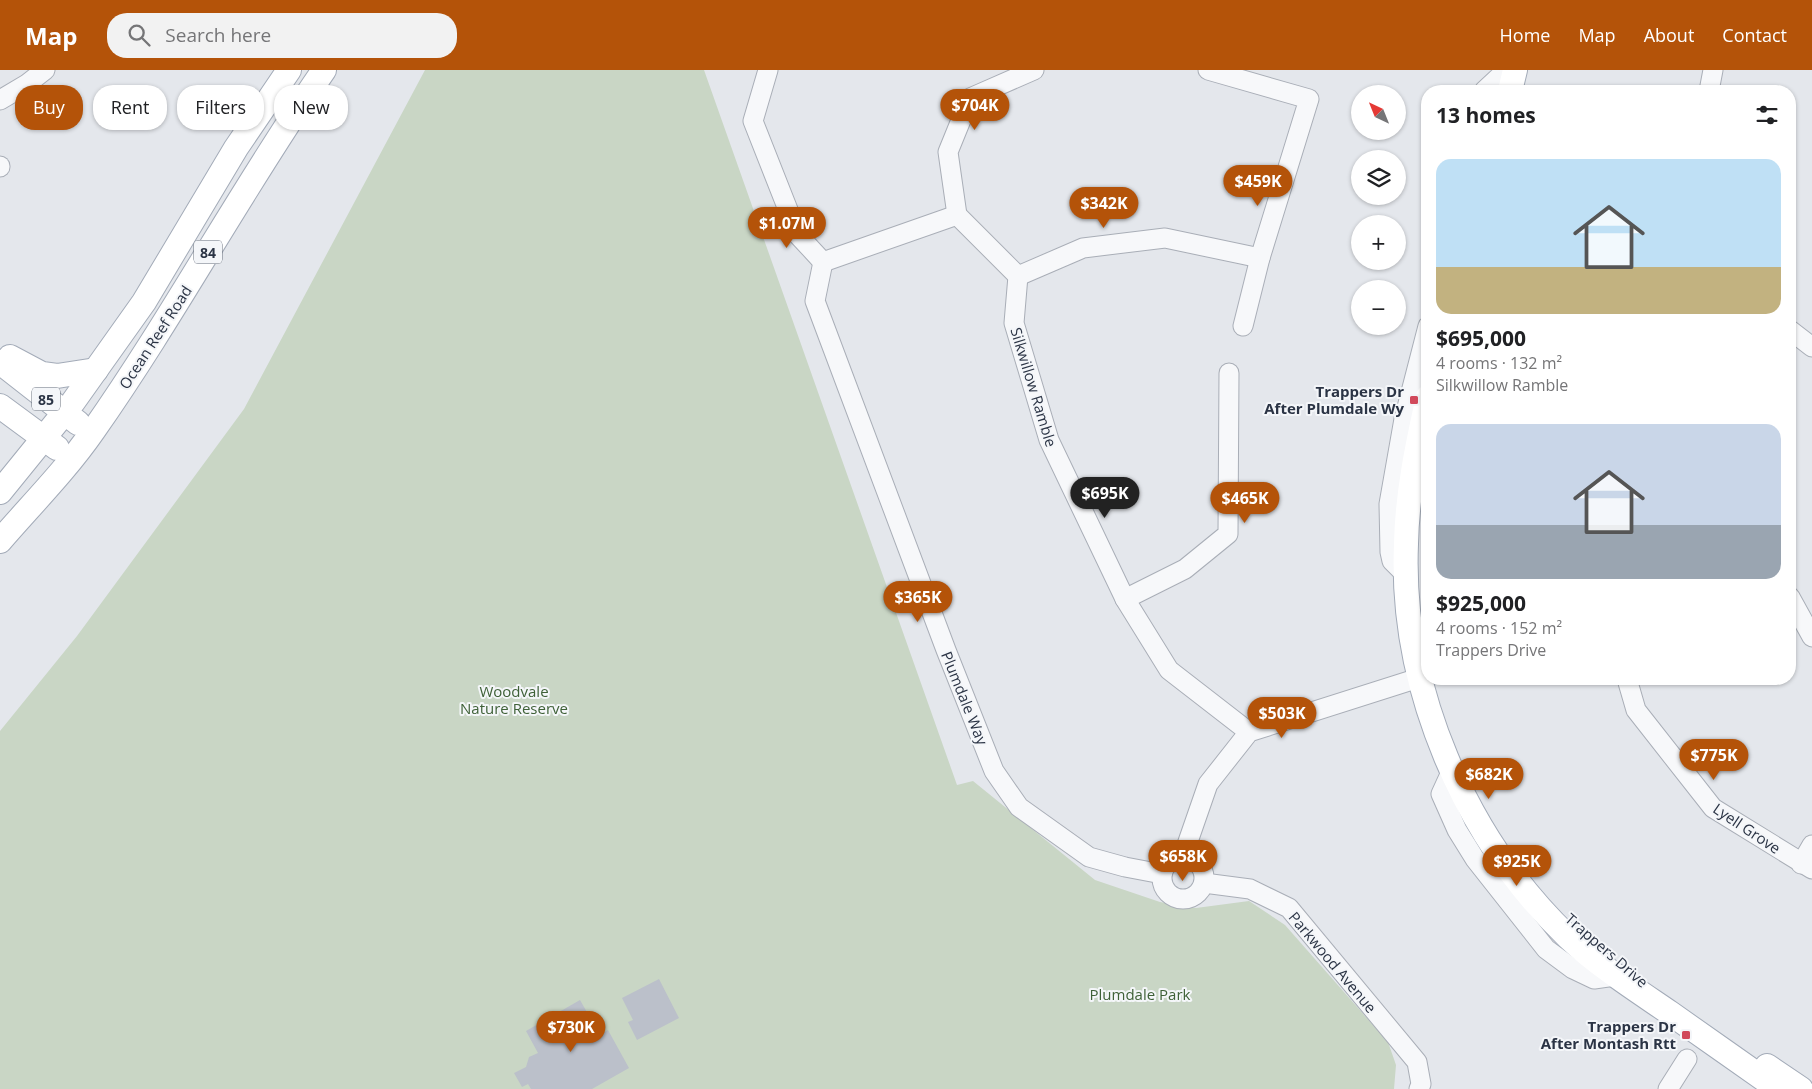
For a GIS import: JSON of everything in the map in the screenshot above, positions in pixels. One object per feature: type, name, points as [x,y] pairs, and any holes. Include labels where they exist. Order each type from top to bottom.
[{"type":"main road","name":"Ocean Reef Road","points":[[0,492],[64,413],[144,302],[236,148],[289,70]]},
{"type":"main road","name":"Ocean Reef Road","points":[[0,541],[72,459],[92,433],[168,320],[261,163],[324,70]]},
{"type":"main road","points":[[0,352],[42,374],[57,376],[96,370]]},
{"type":"main road","name":"85","points":[[0,362],[92,433]]},
{"type":"main road","name":"85","points":[[0,406],[72,459]]},
{"type":"main road","name":"Trappers Drive","points":[[1421,430],[1412,470],[1406,544],[1408,606],[1421,655]]},
{"type":"main road","points":[[1421,501],[1417,557],[1421,610]]},
{"type":"main road","name":"Trappers Drive","points":[[1426,685],[1425,698],[1452,770],[1491,843],[1522,885],[1569,937],[1615,976],[1778,1089]]},
{"type":"main road","name":"Trappers Drive","points":[[1431,685],[1481,800],[1514,855],[1547,896],[1576,926],[1631,973],[1801,1089]]},
{"type":"street","points":[[0,100],[27,84],[45,70]]},
{"type":"street","points":[[768,70],[754,121],[798,235],[822,262],[957,216]]},
{"type":"street","points":[[1034,70],[970,98],[948,152],[957,216],[1018,276],[1083,248],[1165,238],[1260,258]]},
{"type":"street","points":[[1208,70],[1309,99],[1260,258],[1243,326]]},
{"type":"street","points":[[1710,85],[1714,70]]},
{"type":"street","name":"Plumdale Way","points":[[822,262],[815,301],[942,640],[994,771],[1019,807],[1089,857],[1125,867],[1162,874]]},
{"type":"street","name":"Silkwillow Ramble","points":[[1018,276],[1014,323],[1049,440],[1125,599],[1169,670],[1249,732]]},
{"type":"street","points":[[1796,334],[1812,346]]},
{"type":"street","points":[[1406,575],[1392,560],[1390,552],[1389,504],[1404,419],[1421,353]]},
{"type":"street","points":[[1125,599],[1185,569],[1228,534],[1228,373]]},
{"type":"street","points":[[1796,608],[1812,637]]},
{"type":"street","points":[[1183,856],[1208,784],[1249,732],[1421,679]]},
{"type":"street","name":"Lyell Grove","points":[[1629,685],[1636,710],[1713,808],[1807,866]]},
{"type":"street","points":[[1807,866],[1812,845]]},
{"type":"street","points":[[1183,856],[1190,857],[1200,865],[1204,876],[1204,883],[1196,895],[1189,898],[1175,898],[1164,888],[1162,874],[1169,861],[1183,856]]},
{"type":"street","name":"Parkwood Avenue","points":[[1204,883],[1250,889],[1289,908],[1417,1062],[1421,1084],[1419,1089]]},
{"type":"street","points":[[1668,1089],[1687,1059]]},
{"type":"green space","name":"Woodvale Nature Reserve","points":[[425,70],[704,70],[957,785],[973,781],[1095,880],[1160,902],[1196,908],[1249,901],[1285,925],[1388,1042],[1396,1065],[1394,1089],[0,1089],[0,731],[77,636],[244,409]]},
{"type":"building","points":[[659,979],[679,1018],[637,1040],[628,1022],[633,1020],[622,998]]},
{"type":"building","points":[[580,1000],[600,1035],[608,1030],[629,1068],[592,1089],[531,1089],[528,1084],[522,1087],[514,1073],[526,1067],[529,1057],[538,1053],[526,1031]]},
{"type":"place","name":"Trappers Dr After Plumdale Wy","points":[[1414,400]]},
{"type":"place","name":"Trappers Dr After Montash Rtt","points":[[1686,1035]]},
{"type":"park label","name":"Plumdale Park","points":[[1140,994]]}]
